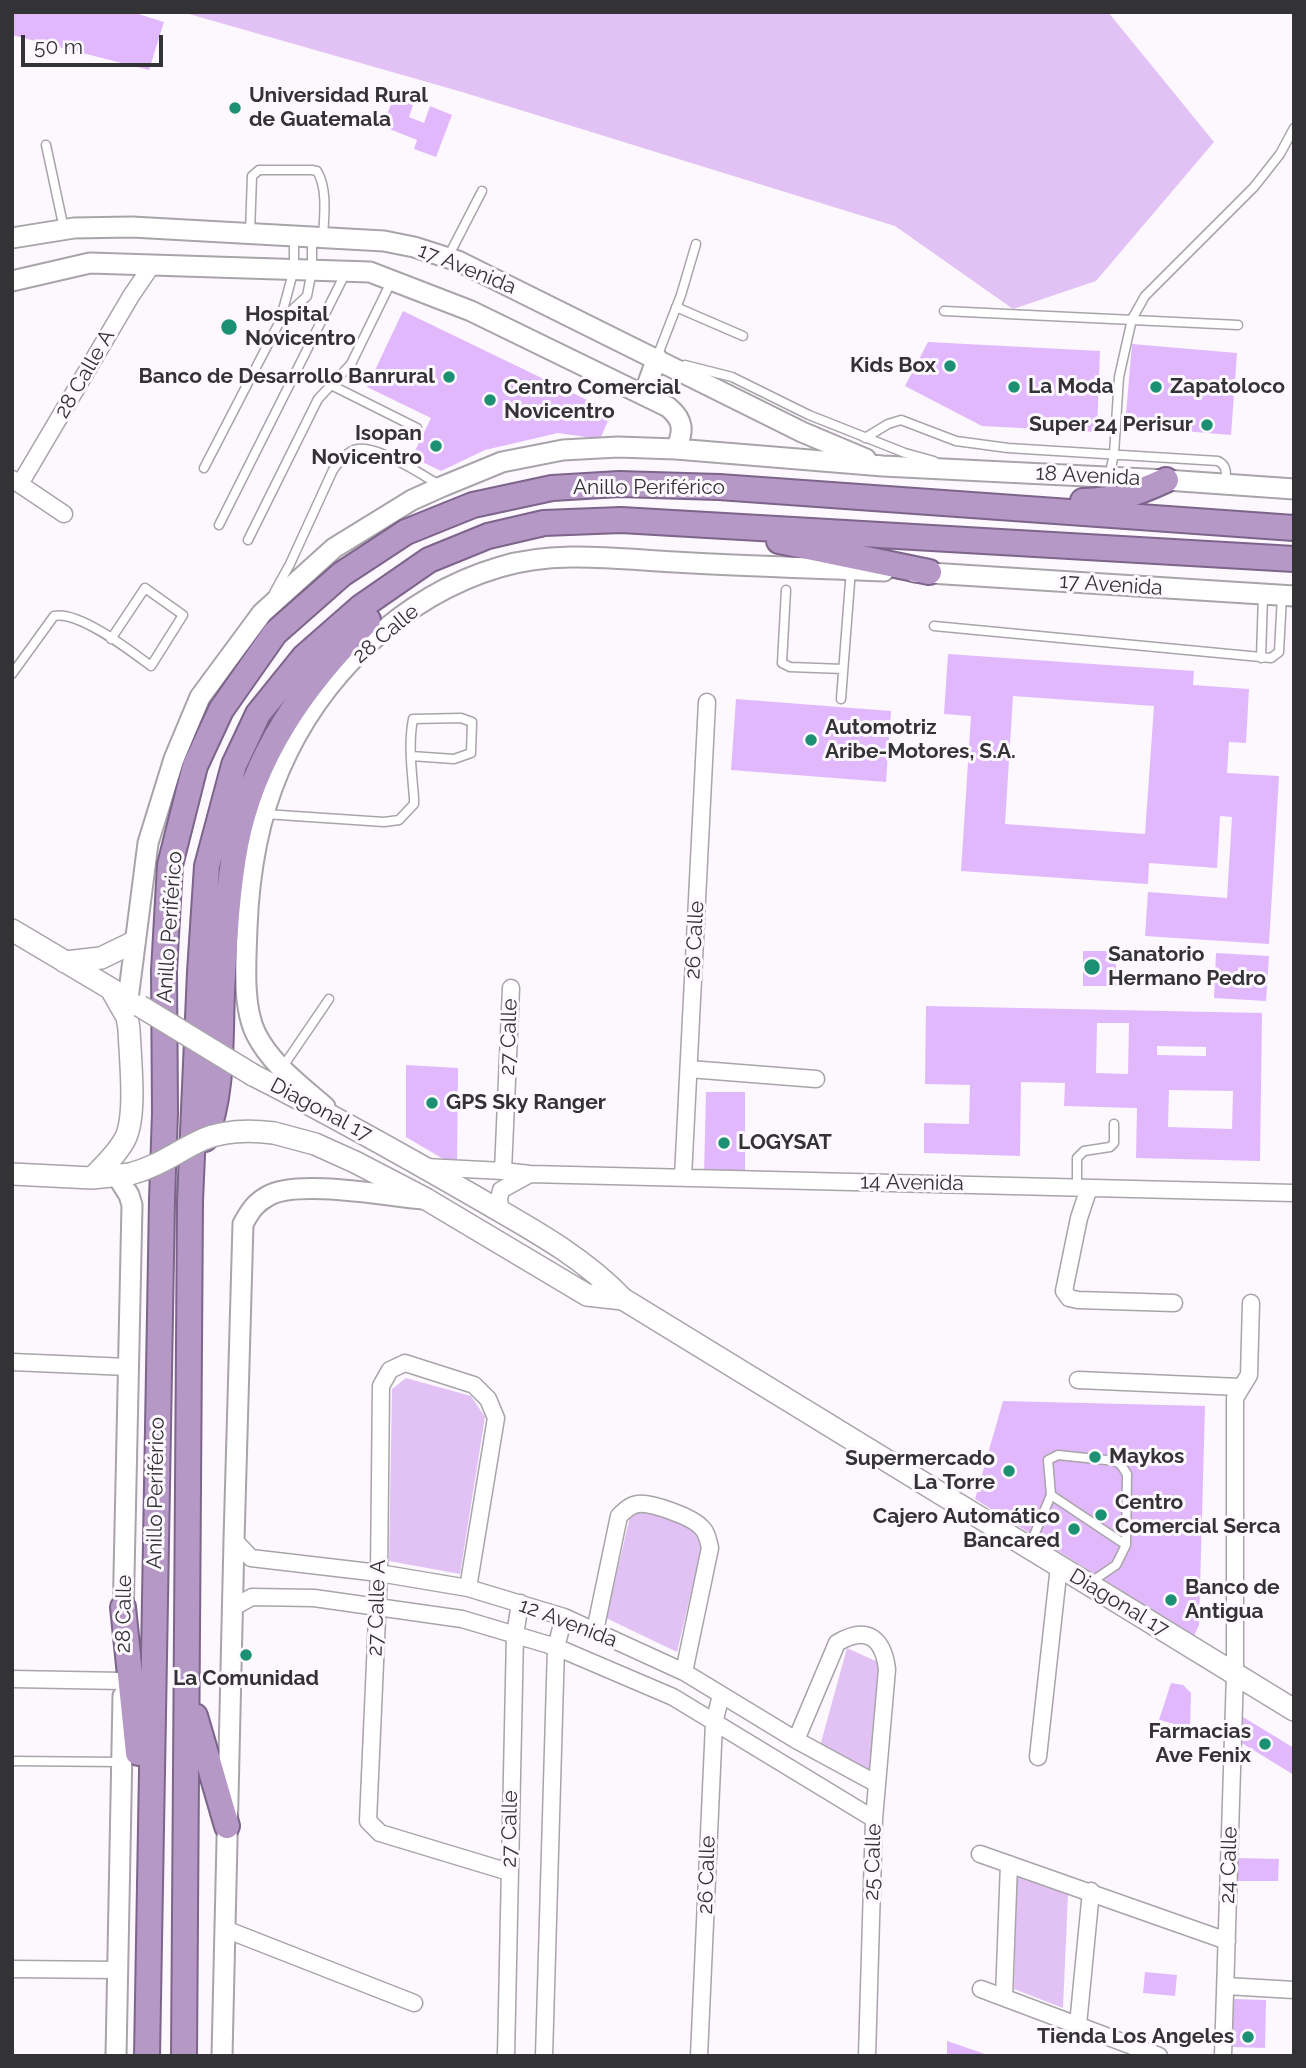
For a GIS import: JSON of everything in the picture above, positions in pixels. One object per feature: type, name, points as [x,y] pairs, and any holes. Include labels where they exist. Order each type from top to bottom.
[{"type":"highway","points":[[1026,510],[1061,501],[1119,499],[1138,494],[1166,480]]},
{"type":"highway","name":"Anillo Periférico","points":[[148,2056],[149,1865],[165,1113],[164,971],[170,865],[195,766],[221,710],[275,633],[342,574],[406,531],[473,505],[552,488],[619,484],[719,487],[1294,528]]},
{"type":"highway","name":"Anillo Periférico","points":[[184,2056],[190,1201],[200,972],[207,866],[234,765],[258,714],[313,649],[361,607],[429,560],[488,536],[544,523],[621,520],[1294,559]]},
{"type":"highway","points":[[699,524],[929,572]]},
{"type":"highway","points":[[205,1139],[213,1118],[218,1080],[230,882],[236,841],[249,796],[266,755],[288,714],[324,666],[429,560]]},
{"type":"highway","points":[[123,1607],[149,1865]]},
{"type":"highway","points":[[187,1689],[227,1826]]},
{"type":"main road","name":"Diagonal 17","points":[[12,930],[253,1074],[425,1167],[562,1247],[600,1275],[623,1299],[1294,1710]]},
{"type":"main road","points":[[65,961],[101,958],[134,942]]},
{"type":"main road","points":[[92,1178],[113,1157],[125,1139],[131,1122],[126,998]]},
{"type":"main road","name":"Diagonal 17","points":[[12,1174],[92,1178],[124,1175],[155,1167],[205,1139],[238,1131],[274,1133],[315,1144],[355,1162],[426,1199],[587,1295],[623,1299]]},
{"type":"street","name":"17 Avenida","points":[[12,238],[64,229],[132,227],[384,240],[414,247],[448,257],[802,432],[883,467]]},
{"type":"street","name":"17 Avenida","points":[[12,281],[90,263],[370,272],[471,311],[668,407],[681,422],[683,432],[676,449]]},
{"type":"street","name":"28 Calle A","points":[[16,482],[152,265]]},
{"type":"street","points":[[644,394],[657,358]]},
{"type":"street","name":"Anillo Periférico","points":[[126,998],[148,843],[174,759],[200,697],[262,613],[334,548],[412,500],[441,487],[502,462],[563,450],[618,447],[676,449],[883,467]]},
{"type":"street","name":"18 Avenida","points":[[883,467],[1110,477],[1294,489]]},
{"type":"street","points":[[16,482],[64,514]]},
{"type":"street","name":"28 Calle","points":[[338,1119],[269,1056],[255,1031],[248,1007],[249,885],[265,814],[278,773],[313,707],[369,643],[409,610],[476,574],[537,559],[587,558],[929,572]]},
{"type":"street","name":"17 Avenida","points":[[929,572],[1279,596]]},
{"type":"street","name":"26 Calle","points":[[683,1177],[707,702]]},
{"type":"street","name":"27 Calle","points":[[503,1171],[511,988]]},
{"type":"street","points":[[689,1069],[816,1080]]},
{"type":"street","name":"14 Avenida","points":[[425,1167],[530,1174],[1294,1193]]},
{"type":"street","points":[[501,1212],[501,1190],[530,1174]]},
{"type":"street","name":"28 Calle","points":[[116,2056],[132,1205],[124,1175]]},
{"type":"street","points":[[222,2056],[243,1224],[254,1205],[270,1194],[301,1188],[426,1199]]},
{"type":"street","points":[[1083,1188],[1064,1291],[1069,1298],[1174,1303]]},
{"type":"street","name":"24 Calle","points":[[1223,2056],[1235,1674],[1235,1398],[1249,1375],[1251,1303]]},
{"type":"street","points":[[12,1362],[128,1367]]},
{"type":"street","name":"27 Calle A","points":[[468,1588],[496,1418],[488,1399],[474,1385],[405,1363],[390,1370],[381,1386],[379,1573],[368,1821],[380,1833],[509,1872]]},
{"type":"street","points":[[1078,1380],[1240,1387]]},
{"type":"street","points":[[595,1631],[619,1516],[638,1503],[651,1504],[688,1518],[701,1526],[710,1548],[684,1672]]},
{"type":"street","name":"12 Avenida","points":[[233,1540],[251,1558],[379,1573],[468,1588],[564,1617],[684,1672],[796,1740],[877,1784]]},
{"type":"street","points":[[1038,1757],[1059,1566]]},
{"type":"street","name":"12 Avenida","points":[[232,1608],[243,1600],[261,1596],[314,1598],[462,1619],[556,1647],[673,1697],[874,1819]]},
{"type":"street","name":"27 Calle","points":[[506,2056],[515,1635],[520,1603]]},
{"type":"street","name":"27 Calle","points":[[544,2056],[556,1647],[564,1617]]},
{"type":"street","name":"25 Calle","points":[[796,1740],[837,1643],[849,1636],[868,1637],[884,1650],[887,1669],[874,1819],[867,2056]]},
{"type":"street","points":[[12,1679],[123,1681]]},
{"type":"street","name":"26 Calle","points":[[699,2056],[714,1723],[721,1695]]},
{"type":"street","points":[[980,1854],[1227,1941]]},
{"type":"street","points":[[1004,1997],[1009,1864]]},
{"type":"street","points":[[1078,2025],[1091,1891]]},
{"type":"street","points":[[225,1929],[414,2003]]},
{"type":"street","points":[[12,1969],[118,1970]]},
{"type":"street","points":[[1226,1986],[1294,1990]]},
{"type":"street","points":[[981,1989],[1159,2056]]},
{"type":"lane","points":[[1110,477],[1119,377],[1132,319],[1144,296],[1254,187],[1280,154],[1294,128]]},
{"type":"lane","points":[[46,145],[64,229]]},
{"type":"lane","points":[[204,468],[280,321],[303,270],[310,236],[324,202],[317,171],[255,172],[252,176],[250,233]]},
{"type":"lane","points":[[448,257],[482,191]]},
{"type":"lane","points":[[280,321],[307,296],[303,270],[310,236]]},
{"type":"lane","points":[[695,244],[657,358],[732,377],[809,415],[865,438],[905,453],[974,471]]},
{"type":"lane","points":[[219,525],[347,271]]},
{"type":"lane","points":[[248,540],[318,398],[351,365],[392,280]]},
{"type":"lane","points":[[676,307],[743,336]]},
{"type":"lane","points":[[944,311],[1238,325]]},
{"type":"lane","points":[[331,385],[417,428]]},
{"type":"lane","points":[[865,438],[888,424],[901,420],[956,441],[1009,449],[1219,461],[1226,469],[1224,484]]},
{"type":"lane","points":[[262,613],[290,564],[333,470],[343,457],[356,449],[369,449],[421,474],[441,487]]},
{"type":"lane","points":[[841,699],[851,569]]},
{"type":"lane","points":[[12,674],[54,616],[63,614],[74,617],[151,666],[183,615],[145,588],[111,639]]},
{"type":"lane","points":[[786,590],[782,663],[790,667],[843,668]]},
{"type":"lane","points":[[1261,658],[1279,596]]},
{"type":"lane","points":[[934,626],[1270,658],[1279,652],[1279,596]]},
{"type":"lane","points":[[265,814],[384,822],[399,820],[414,804],[411,756],[410,733],[413,719],[461,718],[472,722],[471,753],[454,759],[411,756]]},
{"type":"lane","points":[[282,1068],[329,999]]},
{"type":"lane","points":[[1083,1188],[1077,1158],[1084,1151],[1110,1147],[1114,1143],[1114,1124]]},
{"type":"lane","points":[[1029,1548],[1051,1495],[1048,1460],[1058,1455],[1115,1461],[1127,1474],[1126,1545],[1116,1565],[1088,1584]]},
{"type":"lane","points":[[1051,1495],[1126,1545]]},
{"type":"lane","points":[[12,1761],[122,1762]]},
{"type":"shaded area","points":[[182,12],[1108,12],[1214,142],[1096,281],[1013,309],[895,226],[462,92]]},
{"type":"shaded area","points":[[406,1378],[471,1396],[485,1417],[460,1574],[389,1561],[392,1389]]},
{"type":"shaded area","points":[[633,1504],[706,1529],[677,1652],[606,1618]]},
{"type":"shaded area","points":[[847,1648],[880,1663],[875,1782],[820,1746]]},
{"type":"shaded area","points":[[1017,1877],[1068,1894],[1063,2008],[1014,1989]]},
{"type":"building","points":[[12,12],[132,12],[164,22],[149,70],[12,35]]},
{"type":"building","points":[[394,97],[413,105],[409,117],[424,123],[430,106],[452,115],[436,157],[414,149],[417,140],[382,126]]},
{"type":"building","name":"Centro Comercial Novicentro","points":[[403,311],[612,412],[600,439],[558,433],[485,450],[441,471],[412,457],[431,418],[367,387]]},
{"type":"building","points":[[928,342],[1100,351],[1097,432],[982,426],[905,386]]},
{"type":"building","points":[[1132,344],[1237,353],[1231,435],[1125,426]]},
{"type":"building","points":[[948,654],[1194,671],[1193,685],[1249,689],[1246,743],[1229,742],[1227,773],[1279,776],[1269,944],[1145,936],[1148,892],[1227,898],[1232,817],[1220,816],[1217,868],[1149,863],[1148,884],[961,871],[971,716],[944,714]],"holes":[[[1013,696],[1154,706],[1145,834],[1005,824]]]},
{"type":"building","name":"Automotriz Aribe-Motores, S.A.","points":[[736,699],[891,711],[886,782],[731,770]]},
{"type":"building","points":[[1083,951],[1116,951],[1116,986],[1083,986]]},
{"type":"building","points":[[1216,953],[1269,956],[1266,1001],[1214,998]]},
{"type":"building","points":[[926,1006],[1262,1013],[1260,1161],[1136,1158],[1137,1108],[1064,1106],[1065,1083],[1021,1082],[1020,1156],[924,1153],[924,1123],[969,1124],[970,1085],[925,1084]],"holes":[[[1097,1023],[1129,1023],[1128,1074],[1096,1073]],[[1157,1046],[1206,1047],[1206,1056],[1157,1055]],[[1169,1090],[1233,1091],[1232,1129],[1168,1127]]]},
{"type":"building","name":"GPS Sky Ranger","points":[[406,1065],[458,1068],[457,1167],[406,1137]]},
{"type":"building","name":"LOGYSAT","points":[[706,1092],[745,1092],[745,1178],[704,1174]]},
{"type":"building","name":"Centro Comercial Serca","points":[[1003,1401],[1205,1406],[1199,1625],[1194,1636],[975,1499]]},
{"type":"building","points":[[1171,1683],[1183,1685],[1191,1693],[1190,1728],[1159,1720]]},
{"type":"building","name":"Farmacias Ave Fenix","points":[[1243,1717],[1294,1748],[1294,1775],[1237,1740],[1239,1720]]},
{"type":"building","points":[[1235,1858],[1279,1859],[1278,1881],[1235,1881]]},
{"type":"building","points":[[1145,1972],[1177,1975],[1175,1996],[1143,1993]]},
{"type":"building","points":[[1233,1999],[1266,2000],[1265,2048],[1232,2047]]},
{"type":"building","points":[[947,2041],[988,2055],[988,2056],[947,2056]]},
{"type":"place","name":"Universidad Rural de Guatemala","points":[[235,108]]},
{"type":"place","name":"Hospital Novicentro","points":[[229,327]]},
{"type":"place","name":"Kids Box","points":[[950,366]]},
{"type":"place","name":"Banco de Desarrollo Banrural","points":[[449,377]]},
{"type":"place","name":"La Moda","points":[[1014,387]]},
{"type":"place","name":"Zapatoloco","points":[[1156,387]]},
{"type":"place","name":"Centro Comercial Novicentro","points":[[490,400]]},
{"type":"place","name":"Super 24 Perisur","points":[[1207,425]]},
{"type":"place","name":"Isopan Novicentro","points":[[436,446]]},
{"type":"place","name":"Automotriz Aribe-Motores, S.A.","points":[[811,740]]},
{"type":"place","name":"Sanatorio Hermano Pedro","points":[[1092,967]]},
{"type":"place","name":"GPS Sky Ranger","points":[[432,1103]]},
{"type":"place","name":"LOGYSAT","points":[[724,1143]]},
{"type":"place","name":"Maykos","points":[[1095,1457]]},
{"type":"place","name":"Supermercado La Torre","points":[[1009,1471]]},
{"type":"place","name":"Centro Comercial Serca","points":[[1101,1515]]},
{"type":"place","name":"Cajero Automático Bancared","points":[[1074,1529]]},
{"type":"place","name":"Banco de Antigua","points":[[1171,1600]]},
{"type":"place","name":"La Comunidad","points":[[246,1655]]},
{"type":"place","name":"Farmacias Ave Fenix","points":[[1265,1744]]},
{"type":"place","name":"Tienda Los Angeles","points":[[1248,2037]]}]
